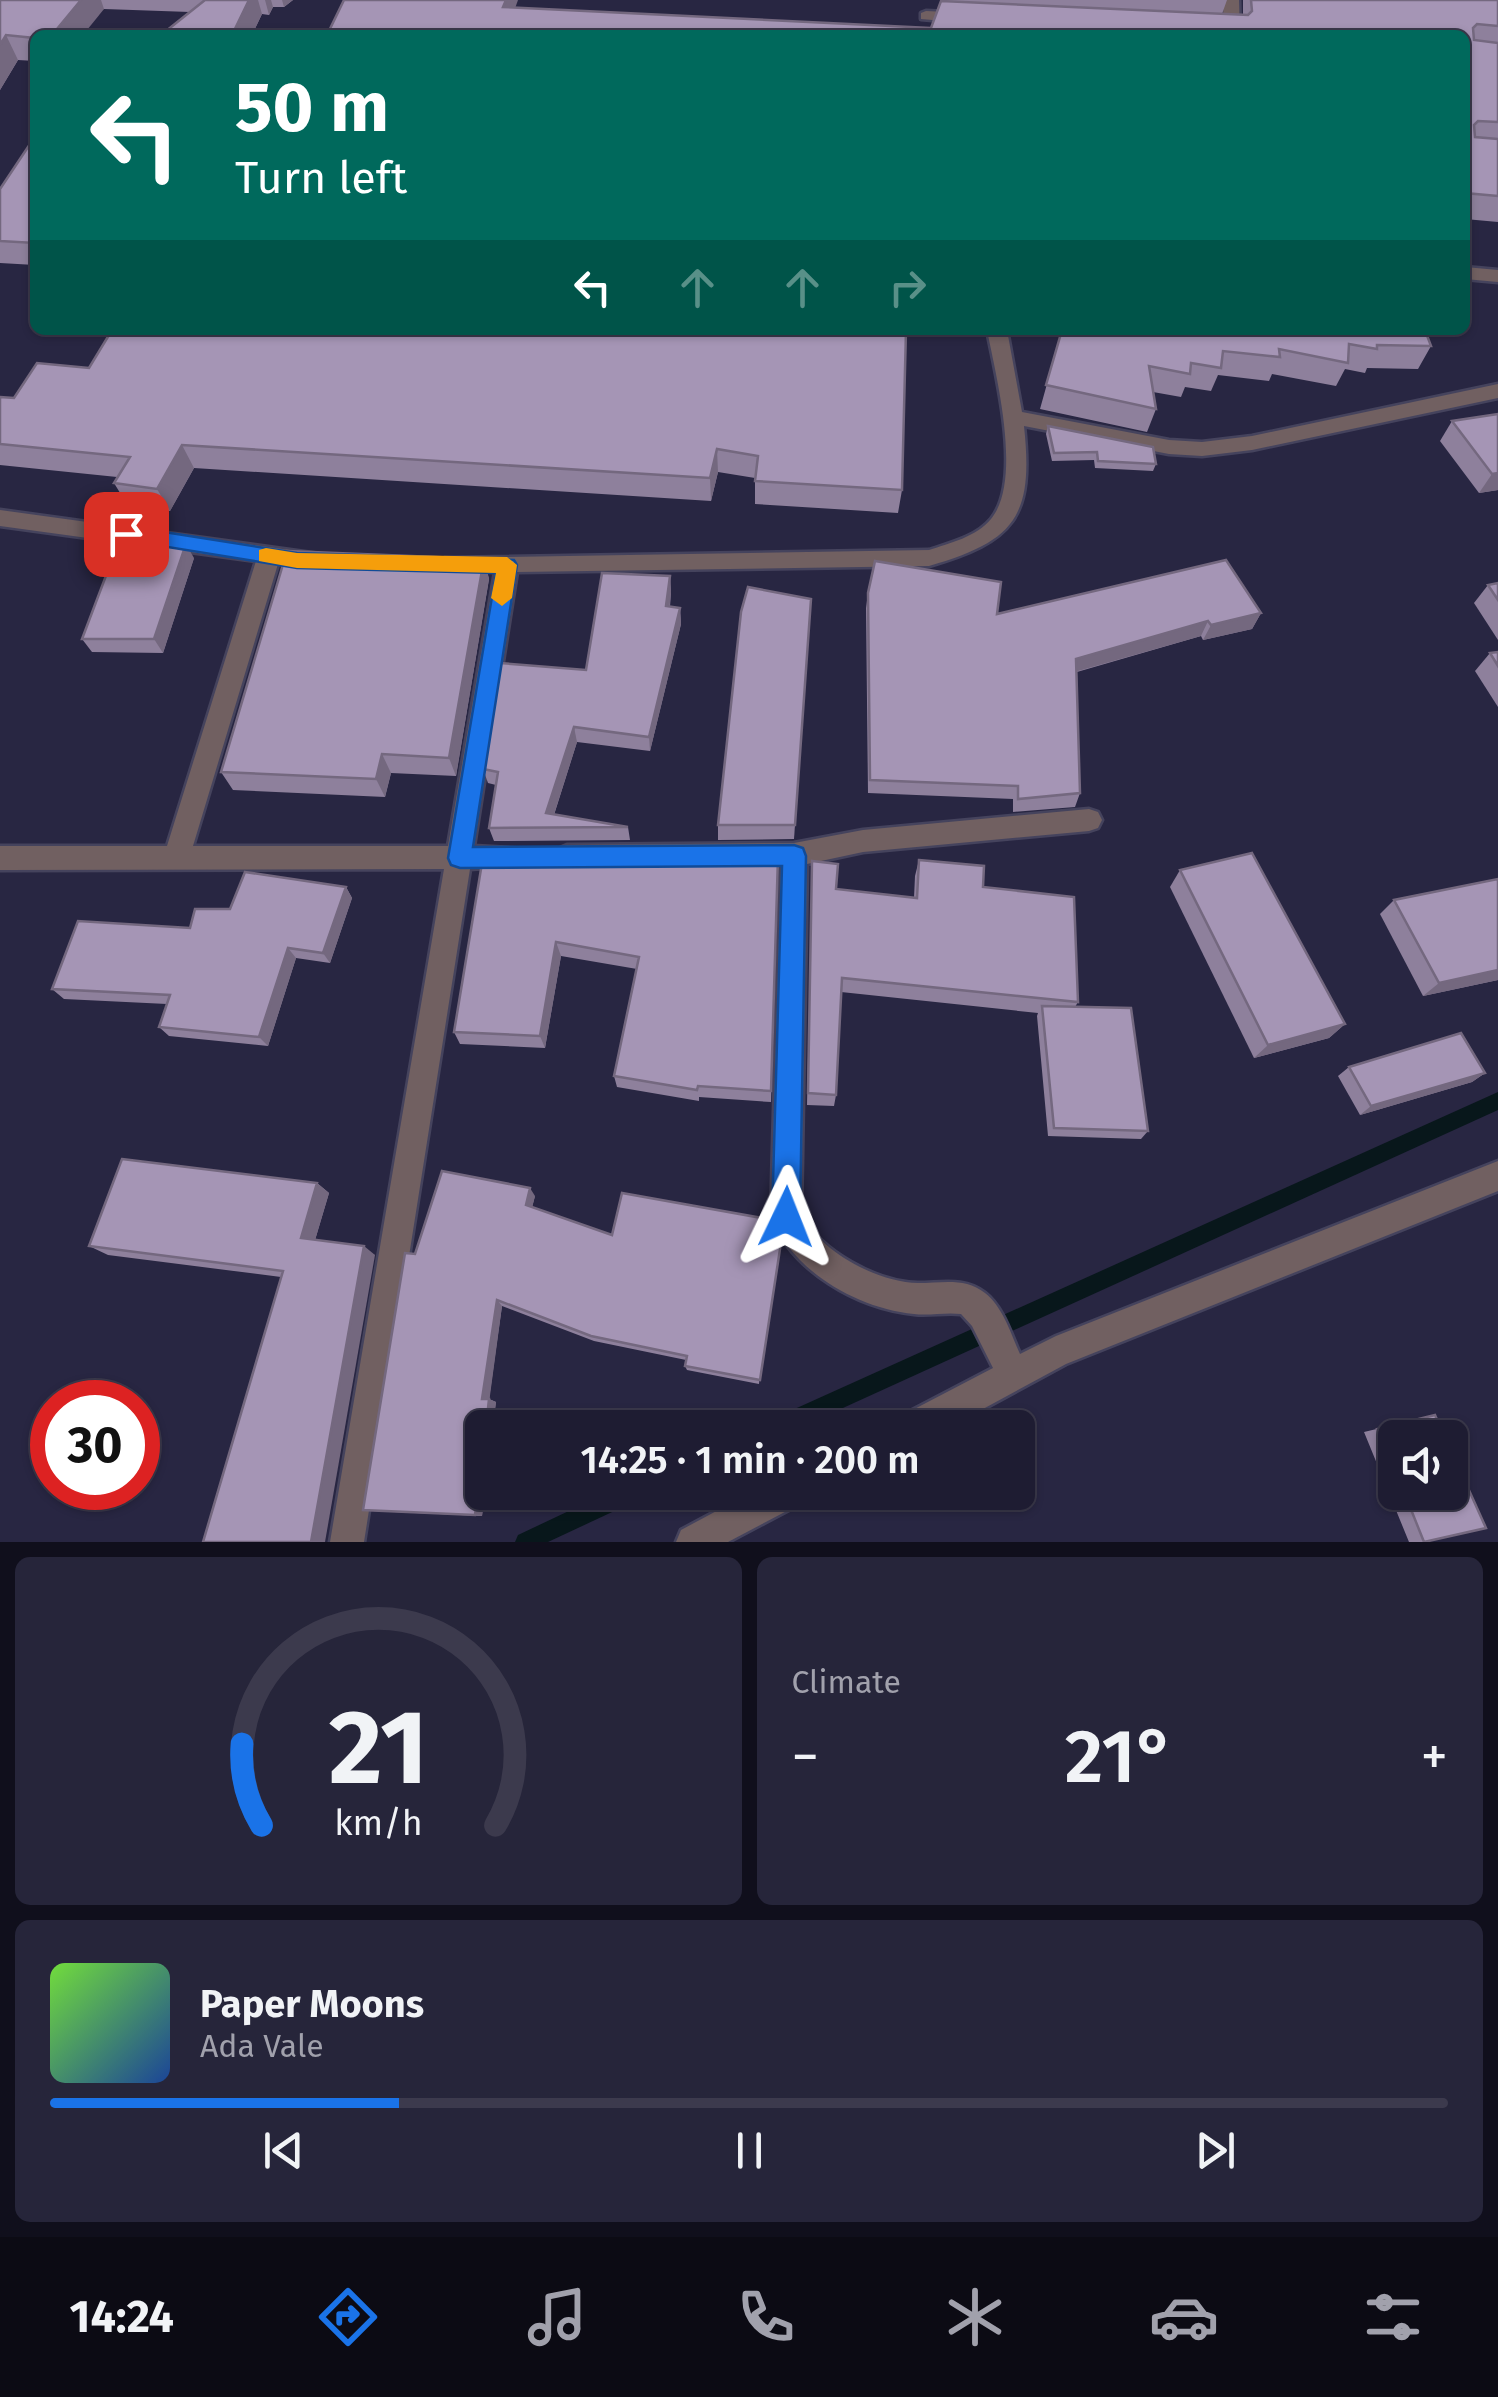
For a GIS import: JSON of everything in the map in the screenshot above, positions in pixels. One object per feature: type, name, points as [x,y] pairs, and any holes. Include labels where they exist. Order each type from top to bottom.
[{"type":"street","points":[[1231,0],[1231,30]]},
{"type":"street","points":[[924,8],[983,19]]},
{"type":"street","points":[[1470,273],[1498,276]]},
{"type":"street","points":[[431,564],[929,558],[974,545],[1001,524],[1014,497],[1014,417],[998,335]]},
{"type":"street","points":[[1014,417],[1169,448],[1202,449],[1252,443],[1496,395]]},
{"type":"street","points":[[0,518],[268,556],[335,561]]},
{"type":"street","points":[[176,858],[268,556]]},
{"type":"street","points":[[347,1542],[507,565]]},
{"type":"street","points":[[0,858],[794,856],[863,841],[1090,820]]},
{"type":"street","points":[[794,856],[786,1217],[792,1234],[810,1254],[895,1295],[932,1300],[952,1296],[973,1302],[982,1312],[1013,1376]]},
{"type":"street","points":[[948,1410],[1056,1352],[1498,1176]]},
{"type":"street","points":[[693,1542],[754,1510]]},
{"type":"building","points":[[0,0],[81,0],[56,30],[30,30],[30,37],[6,35],[0,45]]},
{"type":"building","points":[[205,0],[249,0],[234,30],[167,30]]},
{"type":"building","points":[[344,0],[506,0],[503,7],[931,28],[941,1],[1248,15],[1252,11],[1251,0],[1498,0],[1498,26],[1477,24],[1473,28],[1474,40],[1498,43],[1498,122],[1478,121],[1474,125],[1475,137],[1498,139],[1498,196],[1470,193],[1470,30],[329,30]]},
{"type":"building","points":[[30,144],[30,243],[0,241],[0,189]]},
{"type":"building","points":[[109,335],[906,335],[902,490],[755,481],[758,456],[717,449],[710,478],[182,445],[157,489],[114,483],[130,457],[0,444],[0,397],[14,398],[37,363],[89,368]]},
{"type":"building","points":[[1061,335],[1427,335],[1431,346],[1377,345],[1377,349],[1349,344],[1348,363],[1279,349],[1280,357],[1223,351],[1221,368],[1191,363],[1190,374],[1149,366],[1156,409],[1046,385]]},
{"type":"building","points":[[1498,414],[1498,473],[1492,474],[1452,421]]},
{"type":"building","points":[[1048,426],[1153,447],[1156,464],[1098,461],[1097,452],[1054,453]]},
{"type":"building","points":[[121,536],[186,544],[154,639],[82,639]]},
{"type":"building","points":[[287,551],[484,559],[449,758],[382,754],[376,779],[221,772]]},
{"type":"building","points":[[1226,560],[1261,613],[1211,625],[1208,621],[1076,659],[1080,793],[1018,799],[1018,786],[870,780],[868,593],[875,561],[1001,582],[997,614]]},
{"type":"building","points":[[602,573],[670,576],[666,606],[680,608],[649,737],[574,727],[546,813],[628,827],[489,828],[498,772],[483,769],[500,663],[586,670]]},
{"type":"building","points":[[1498,583],[1498,600],[1488,585]]},
{"type":"building","points":[[748,587],[811,599],[795,825],[718,825],[741,612]]},
{"type":"building","points":[[1252,853],[1345,1024],[1268,1045],[1180,870]]},
{"type":"building","points":[[778,856],[771,1091],[698,1086],[697,1090],[614,1076],[639,957],[556,942],[540,1036],[454,1032],[483,857]]},
{"type":"building","points":[[919,860],[984,866],[983,887],[1074,897],[1078,1002],[842,978],[836,1095],[808,1093],[812,861],[838,864],[836,889],[917,898]]},
{"type":"building","points":[[245,872],[346,887],[323,953],[288,948],[259,1037],[159,1027],[170,995],[52,989],[78,921],[190,928],[195,909],[230,909]]},
{"type":"building","points":[[1498,879],[1498,970],[1439,983],[1394,900]]},
{"type":"building","points":[[1042,1006],[1131,1008],[1148,1131],[1054,1128]]},
{"type":"building","points":[[1461,1033],[1485,1073],[1371,1106],[1349,1067]]},
{"type":"building","points":[[122,1159],[317,1183],[301,1238],[364,1246],[311,1542],[203,1542],[283,1271],[89,1246]]},
{"type":"building","points":[[442,1171],[530,1188],[526,1205],[612,1235],[622,1193],[773,1220],[782,1236],[760,1380],[685,1366],[687,1356],[591,1336],[497,1300],[482,1399],[489,1399],[488,1410],[465,1410],[465,1510],[476,1510],[475,1515],[363,1510],[405,1253],[415,1254]]},
{"type":"building","points":[[1468,1488],[1486,1528],[1424,1542],[1411,1510],[1468,1510]]},
{"type":"waterway","points":[[815,1410],[1498,1101]]},
{"type":"waterway","points":[[525,1542],[594,1510]]},
{"type":"slow traffic","points":[[266,555],[297,560],[507,565],[502,598]]},
{"type":"route","points":[[126,534],[297,560],[507,565],[460,858],[794,856],[786,1217]]}]
